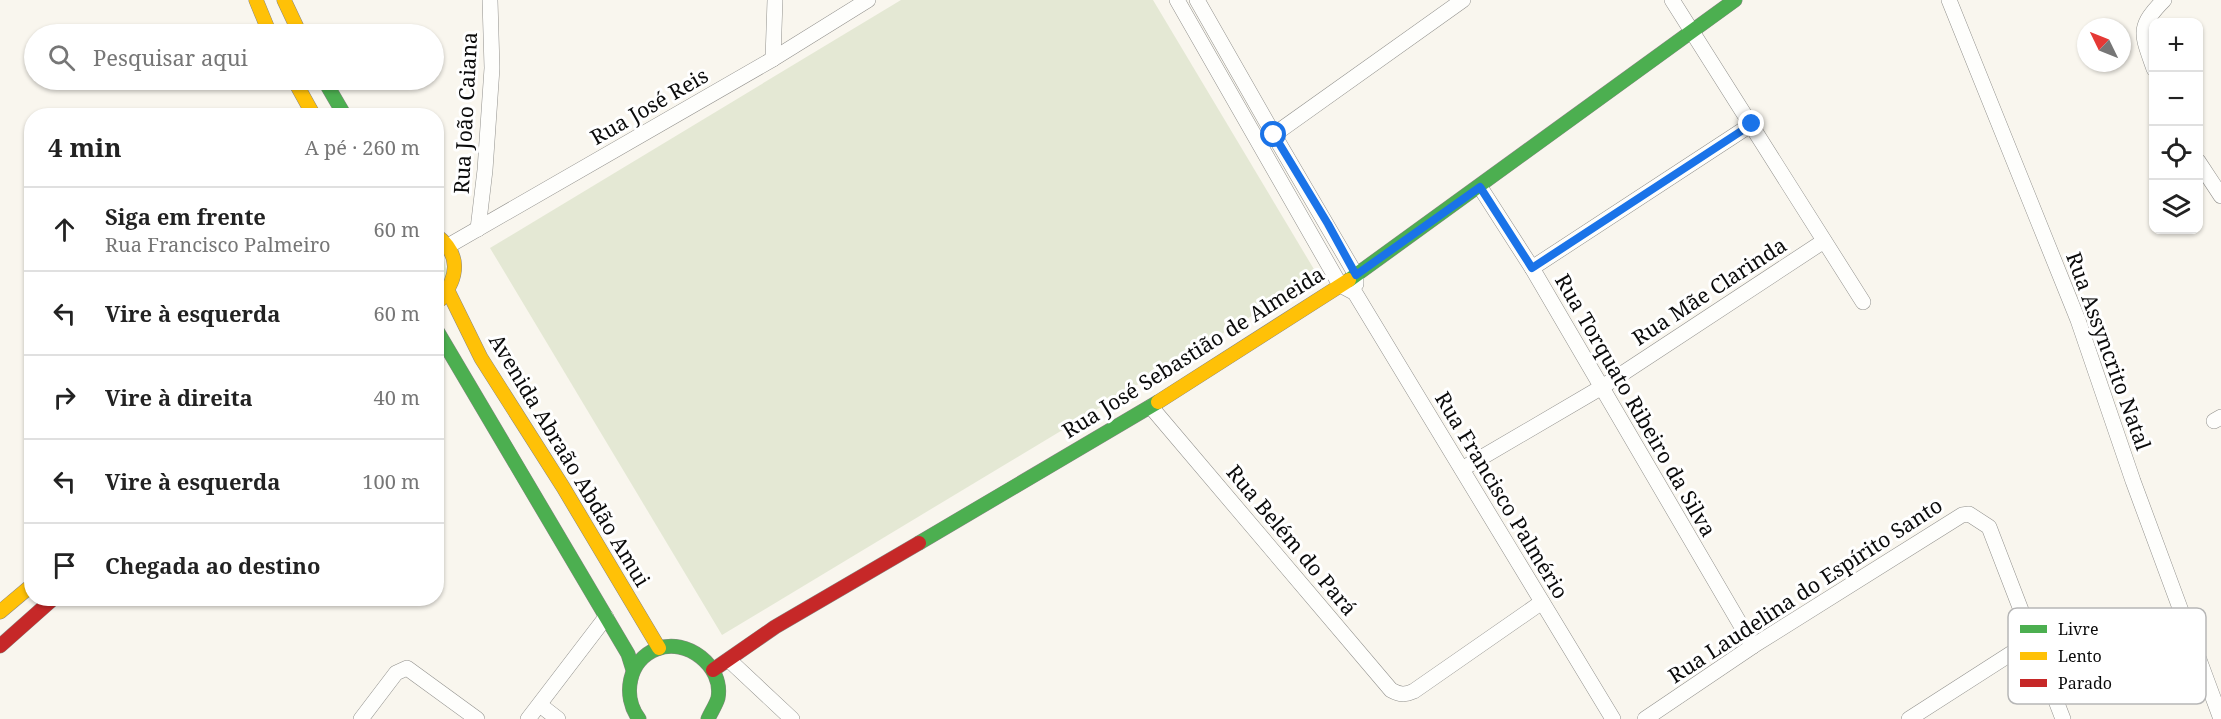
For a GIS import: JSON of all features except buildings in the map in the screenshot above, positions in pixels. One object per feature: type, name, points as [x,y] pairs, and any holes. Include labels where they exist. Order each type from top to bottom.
[{"type":"street","points":[[256,0],[266,24]]},
{"type":"street","points":[[284,0],[295,24]]},
{"type":"street","name":"Rua João Caiana","points":[[478,229],[485,170],[492,68],[490,0]]},
{"type":"street","points":[[773,59],[775,0]]},
{"type":"street","name":"Rua José Reis","points":[[448,246],[773,59],[868,0]]},
{"type":"street","points":[[1178,0],[1340,285],[1355,293],[1356,275],[1197,0]]},
{"type":"street","points":[[1260,145],[1463,0]]},
{"type":"street","points":[[1672,0],[1863,302]]},
{"type":"street","name":"Rua José Sebastião de Almeida","points":[[713,670],[775,627],[1151,407],[1356,275],[1694,32],[1735,0]]},
{"type":"street","name":"Rua Assyncrito Natal","points":[[1949,0],[2078,320],[2133,481],[2180,608]]},
{"type":"street","points":[[2149,52],[2143,32],[2149,15],[2164,0]]},
{"type":"street","points":[[300,90],[310,108]]},
{"type":"street","points":[[330,90],[340,108]]},
{"type":"street","points":[[1532,268],[1752,124]]},
{"type":"street","points":[[2203,167],[2221,196]]},
{"type":"street","name":"Rua Torquato Ribeiro da Silva","points":[[1480,187],[1532,268],[1753,646]]},
{"type":"street","name":"Rua Mãe Clarinda","points":[[1462,469],[1602,387],[1824,241]]},
{"type":"street","points":[[444,242],[448,246],[455,264],[455,273],[448,291],[444,295]]},
{"type":"street","name":"Avenida Abraão Abdão Amui","points":[[448,291],[485,364],[597,539],[659,648]]},
{"type":"street","name":"Rua Francisco Palmério","points":[[1355,293],[1612,719]]},
{"type":"street","points":[[444,343],[628,654],[633,670]]},
{"type":"street","name":"Rua Belém do Pará","points":[[1151,407],[1391,690],[1405,694],[1414,691],[1542,602]]},
{"type":"street","name":"Rua Laudelina do Espírito Santo","points":[[1645,719],[1753,646],[1962,514],[1970,514],[1989,527],[2020,608]]},
{"type":"street","points":[[0,612],[24,592]]},
{"type":"street","points":[[0,646],[45,606]]},
{"type":"street","points":[[528,719],[606,617]]},
{"type":"street","points":[[639,719],[633,713],[629,699],[629,684],[633,670],[649,653],[671,646],[684,647],[701,656],[713,670],[718,683],[718,698],[714,716]]},
{"type":"street","points":[[1909,719],[2008,655]]},
{"type":"street","points":[[729,660],[792,719]]},
{"type":"street","points":[[361,719],[396,673],[407,668],[477,719]]},
{"type":"street","name":"Rua Assyncrito Natal","points":[[2206,678],[2221,719]]},
{"type":"street","points":[[2057,704],[2063,719]]},
{"type":"street","points":[[540,705],[558,719]]},
{"type":"green space","points":[[901,0],[1153,0],[1318,276],[722,635],[490,248]]},
{"type":"green space","points":[[444,258],[447,274],[444,279]]},
{"type":"traffic: fast","points":[[1349,280],[1735,0]]},
{"type":"traffic: fast","points":[[330,90],[340,108]]},
{"type":"traffic: fast","points":[[444,343],[628,654],[633,670]]},
{"type":"traffic: fast","points":[[919,543],[1158,402]]},
{"type":"traffic: fast","points":[[639,719],[631,700],[631,679],[634,670],[647,654],[668,646],[680,647],[701,657],[715,675],[718,698],[708,719]]},
{"type":"traffic: slow","points":[[256,0],[266,24]]},
{"type":"traffic: slow","points":[[284,0],[295,24]]},
{"type":"traffic: slow","points":[[300,90],[310,108]]},
{"type":"traffic: slow","points":[[444,242],[450,250],[455,266],[451,283],[444,294]]},
{"type":"traffic: slow","points":[[1158,402],[1349,280]]},
{"type":"traffic: slow","points":[[448,291],[481,358],[563,487],[659,648]]},
{"type":"traffic: slow","points":[[0,612],[24,592]]},
{"type":"traffic: jam","points":[[713,670],[775,627],[919,543]]},
{"type":"traffic: jam","points":[[0,646],[45,606]]},
{"type":"route","points":[[1274,135],[1356,275],[1480,187],[1532,268],[1752,124]]}]
